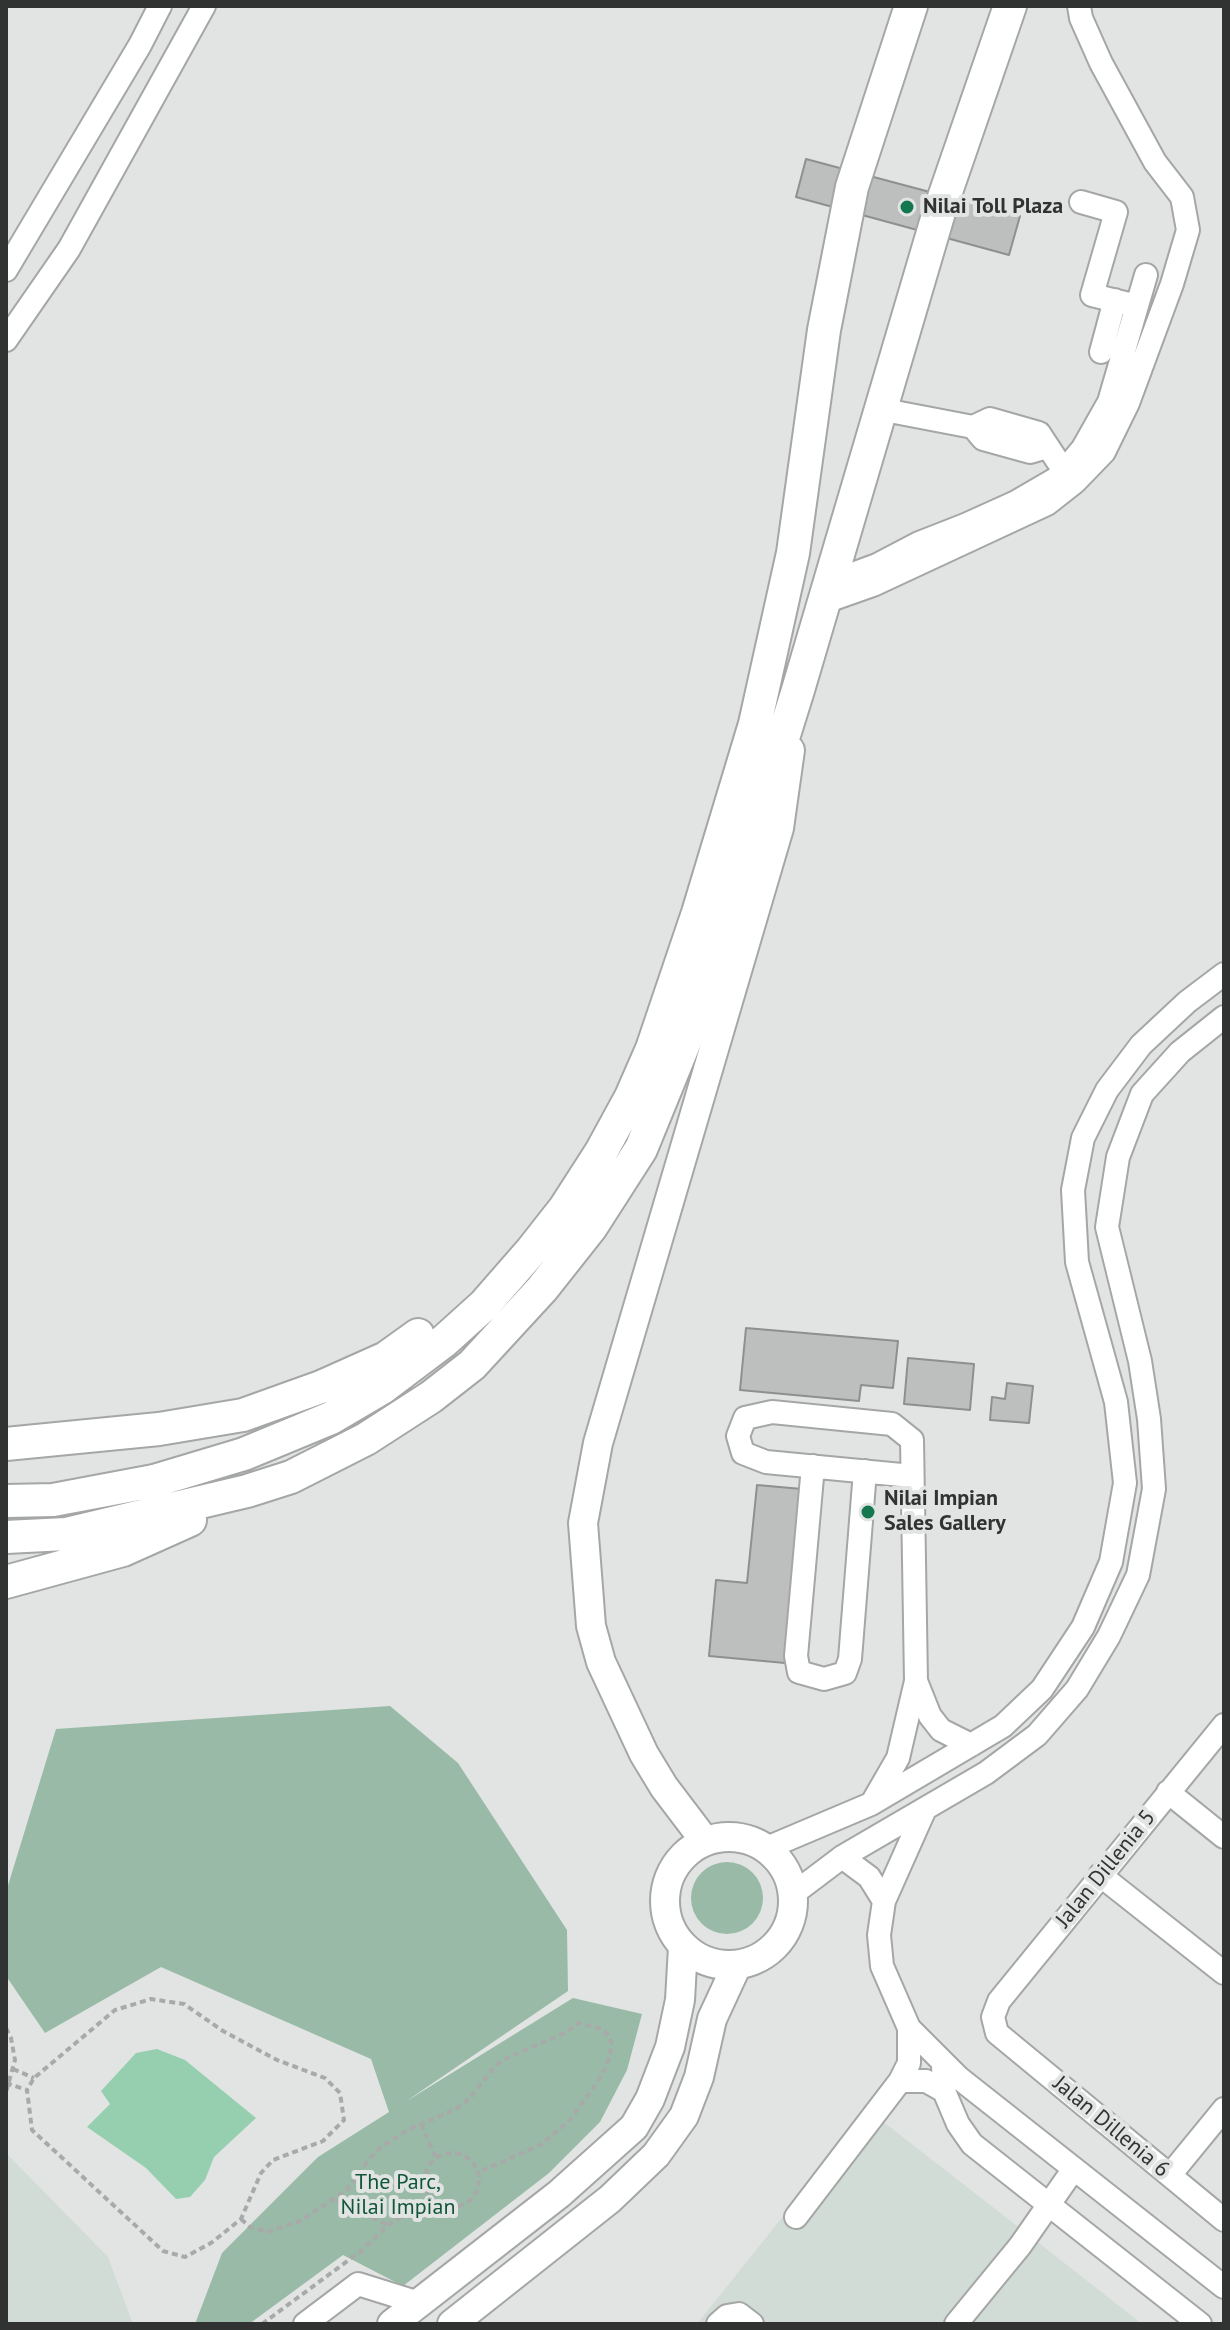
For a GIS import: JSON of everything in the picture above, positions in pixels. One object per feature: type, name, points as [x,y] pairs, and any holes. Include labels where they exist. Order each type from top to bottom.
[{"type":"highway","points":[[6,1501],[53,1500],[154,1481],[244,1454],[331,1418],[382,1388],[443,1342],[484,1305],[565,1208],[601,1152],[631,1097],[652,1049],[698,913],[755,724],[793,553],[824,330],[852,187],[911,6]]},
{"type":"highway","points":[[6,1537],[66,1534],[247,1491],[291,1477],[366,1439],[431,1397],[472,1365],[542,1289],[591,1227],[641,1149],[699,1007],[798,690],[942,202],[1010,6]]},
{"type":"highway","points":[[6,1444],[159,1429],[243,1415],[321,1387],[386,1358],[443,1317],[484,1305]]},
{"type":"highway","points":[[6,1582],[123,1550],[247,1491]]},
{"type":"main road","points":[[705,1841],[664,1787],[644,1754],[601,1662],[591,1626],[583,1523],[598,1443],[779,828],[798,690]]},
{"type":"main road","points":[[737,1836],[753,1840],[767,1848],[789,1876],[793,1894],[792,1914],[785,1932],[773,1948],[756,1959],[737,1965],[717,1965],[699,1959],[683,1947],[672,1933],[664,1899],[667,1881],[682,1857],[705,1841],[737,1836]]},
{"type":"main road","points":[[392,2324],[559,2194],[634,2127],[650,2099],[670,2047],[680,2000],[683,1947]]},
{"type":"main road","points":[[452,2324],[610,2199],[656,2155],[684,2116],[699,2077],[712,2019],[737,1965]]},
{"type":"street","points":[[6,270],[133,59],[160,6]]},
{"type":"street","points":[[6,340],[69,249],[204,6]]},
{"type":"street","points":[[825,593],[873,585],[1047,504],[1075,482],[1104,452],[1128,403],[1172,284],[1188,230],[1182,197],[1155,162],[1101,63],[1081,18],[1079,6]]},
{"type":"street","points":[[1081,202],[1116,212],[1092,295],[1137,306]]},
{"type":"street","points":[[825,593],[919,543],[1016,502],[1059,477],[1083,448],[1109,402],[1146,275]]},
{"type":"street","points":[[1101,352],[1115,300]]},
{"type":"street","points":[[879,409],[973,427],[990,419],[1039,433],[1064,471]]},
{"type":"street","points":[[767,1848],[871,1804],[1003,1726],[1042,1689],[1083,1627],[1111,1562],[1125,1483],[1116,1402],[1077,1262],[1073,1190],[1083,1138],[1107,1090],[1141,1045],[1187,1002],[1224,974]]},
{"type":"street","points":[[793,1894],[842,1857],[986,1773],[1037,1735],[1077,1689],[1109,1636],[1138,1575],[1154,1489],[1149,1419],[1140,1361],[1107,1227],[1118,1157],[1142,1094],[1180,1052],[1224,1017]]},
{"type":"street","points":[[871,1804],[898,1758],[916,1681],[912,1440],[892,1424],[772,1412],[745,1418],[738,1436],[743,1453],[766,1462],[912,1476]]},
{"type":"street","points":[[813,1466],[796,1656],[799,1672],[824,1679],[845,1673],[850,1659],[865,1471]]},
{"type":"street","points":[[916,1681],[930,1716],[941,1730],[971,1745]]},
{"type":"street","name":"Jalan Dillenia 5","points":[[995,2025],[999,2001],[1224,1725]]},
{"type":"street","points":[[1168,1792],[1224,1837]]},
{"type":"street","points":[[925,1809],[884,1901],[879,1935],[882,1966],[909,2028],[943,2065],[1224,2287]]},
{"type":"street","points":[[842,1857],[869,1877],[884,1901]]},
{"type":"street","points":[[1100,1875],[1224,1973]]},
{"type":"street","name":"Jalan Dillenia 6","points":[[995,2025],[1224,2220]]},
{"type":"street","points":[[796,2217],[900,2081],[909,2063],[909,2028]]},
{"type":"street","points":[[943,2065],[944,2091],[958,2124],[972,2144],[1200,2324]]},
{"type":"street","points":[[900,2081],[926,2081],[944,2091]]},
{"type":"street","points":[[1170,2175],[1224,2109]]},
{"type":"street","points":[[956,2324],[1020,2246],[1073,2170]]},
{"type":"street","points":[[305,2324],[358,2284],[419,2303]]},
{"type":"street","points":[[718,2324],[727,2316],[739,2314],[752,2324]]},
{"type":"path","points":[[151,1999],[184,2004],[223,2031],[277,2060],[325,2078],[340,2093],[344,2120],[323,2141],[273,2160],[261,2173],[241,2219],[211,2243],[185,2257],[163,2251],[32,2130],[27,2090],[34,2078],[115,2010],[151,1999]]},
{"type":"path","points":[[241,2219],[250,2227],[267,2232],[300,2221],[347,2190],[381,2147],[421,2124],[456,2109],[471,2097],[496,2065],[507,2058],[567,2032],[578,2023],[602,2029],[612,2044],[607,2065],[569,2121],[542,2144],[477,2173]]},
{"type":"path","points":[[6,2028],[15,2060],[6,2092]]},
{"type":"path","points":[[13,2069],[34,2078]]},
{"type":"path","points":[[8,2084],[27,2090]]},
{"type":"path","points":[[421,2124],[436,2158]]},
{"type":"path","points":[[455,2153],[471,2161],[477,2173],[475,2194],[463,2205],[447,2207],[432,2199],[425,2182],[426,2173],[436,2158],[455,2153]]},
{"type":"path","points":[[262,2324],[361,2251],[388,2225],[432,2199]]},
{"type":"path","points":[[335,2200],[388,2225]]},
{"type":"shaded area","points":[[157,2049],[185,2060],[256,2118],[214,2157],[205,2180],[190,2197],[176,2199],[146,2168],[87,2127],[110,2104],[101,2091],[136,2053]]},
{"type":"shaded area","points":[[868,2110],[1035,2240],[1142,2324],[697,2324]]},
{"type":"shaded area","points":[[6,2153],[108,2257],[133,2324],[6,2324]]},
{"type":"green space","name":"The Parc, Nilai Impian","points":[[390,1706],[458,1763],[567,1930],[568,1991],[405,2102],[573,1998],[642,2014],[627,2070],[600,2122],[549,2173],[403,2286],[343,2255],[249,2324],[195,2324],[222,2253],[318,2157],[389,2112],[371,2059],[161,1967],[45,2033],[6,1976],[6,1892],[56,1729]]},
{"type":"green space","points":[[720,1862],[734,1862],[753,1872],[763,1891],[763,1905],[753,1924],[734,1934],[720,1934],[701,1924],[691,1905],[691,1891],[701,1872]]},
{"type":"building","name":"Nilai Toll Plaza","points":[[806,159],[1020,216],[1009,255],[796,197]]},
{"type":"building","points":[[746,1328],[898,1341],[893,1388],[861,1385],[859,1401],[740,1390]]},
{"type":"building","points":[[908,1358],[974,1364],[970,1410],[904,1404]]},
{"type":"building","points":[[1007,1383],[1033,1386],[1029,1423],[990,1420],[992,1397],[1005,1399]]},
{"type":"building","points":[[757,1485],[802,1489],[785,1663],[709,1656],[716,1580],[747,1583]]},
{"type":"place","name":"Nilai Toll Plaza","points":[[907,207]]},
{"type":"place","name":"Nilai Impian Sales Gallery","points":[[868,1512]]}]
